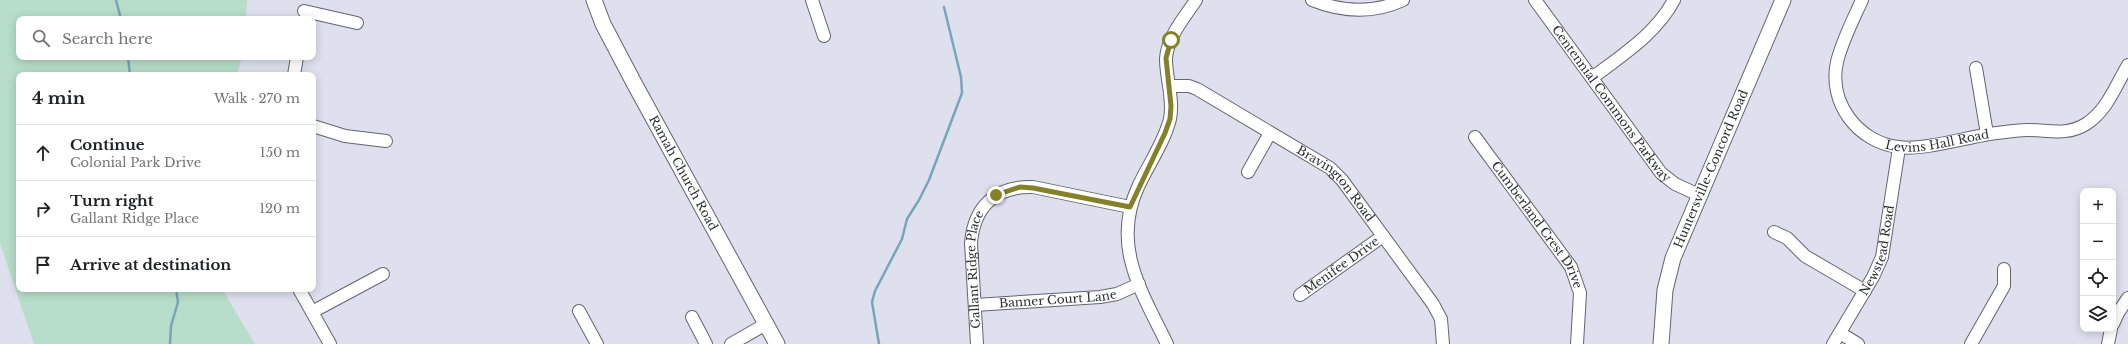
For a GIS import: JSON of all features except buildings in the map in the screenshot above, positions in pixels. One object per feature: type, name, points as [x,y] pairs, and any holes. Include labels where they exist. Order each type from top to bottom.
[{"type":"main road","name":"Ramah Church Road","points":[[594,0],[603,24],[634,83],[777,344]]},
{"type":"main road","name":"Huntersville-Concord Road","points":[[1661,344],[1663,308],[1669,270],[1699,195],[1783,0]]},
{"type":"street","points":[[812,0],[824,36]]},
{"type":"street","points":[[1312,0],[1326,6],[1351,10],[1374,9],[1403,0]]},
{"type":"street","name":"Centennial Commons Parkway","points":[[1535,0],[1661,173],[1675,184],[1699,195]]},
{"type":"street","points":[[1592,78],[1635,46],[1658,24],[1674,0]]},
{"type":"street","name":"Levins Hall Road","points":[[1862,0],[1840,52],[1837,63],[1836,85],[1844,110],[1855,126],[1872,139],[1899,148],[1922,146],[1987,134],[2028,130],[2056,133],[2077,129],[2086,124],[2103,109],[2128,66]]},
{"type":"street","points":[[1167,344],[1130,263],[1127,227],[1130,207],[1167,126],[1171,106],[1166,58],[1171,40],[1193,1]]},
{"type":"street","points":[[304,10],[357,23]]},
{"type":"street","points":[[294,72],[296,60]]},
{"type":"street","points":[[1976,68],[1987,134]]},
{"type":"street","name":"Bravington Road","points":[[1170,86],[1189,86],[1197,89],[1330,168],[1342,180],[1437,312],[1443,328],[1443,344]]},
{"type":"street","points":[[316,127],[345,136],[386,141]]},
{"type":"street","points":[[1248,172],[1270,133]]},
{"type":"street","name":"Cumberland Crest Drive","points":[[1475,137],[1571,267],[1580,294],[1577,344]]},
{"type":"street","name":"Newstead Road","points":[[1833,344],[1877,269],[1885,245],[1899,148]]},
{"type":"street","name":"Gallant Ridge Place","points":[[977,344],[971,243],[972,228],[978,214],[996,195],[1020,187],[1033,188],[1130,207]]},
{"type":"street","points":[[1774,232],[1787,238],[1805,256],[1865,291]]},
{"type":"street","name":"Menifee Drive","points":[[1300,295],[1383,236]]},
{"type":"street","points":[[1970,344],[2002,290],[2004,269]]},
{"type":"street","points":[[312,312],[383,274]]},
{"type":"street","name":"Banner Court Lane","points":[[975,305],[1100,297],[1117,294],[1139,284]]},
{"type":"street","points":[[301,292],[330,344]]},
{"type":"street","points":[[2116,317],[2128,298]]},
{"type":"street","points":[[579,311],[597,344]]},
{"type":"street","points":[[692,317],[706,344]]},
{"type":"street","points":[[731,344],[766,324]]},
{"type":"street","points":[[2108,344],[2110,332]]},
{"type":"street","points":[[1840,333],[1858,344]]},
{"type":"green space","points":[[0,0],[247,0],[246,16],[16,16],[16,60],[241,60],[238,72],[16,72],[16,291],[0,243]]},
{"type":"green space","points":[[16,292],[224,292],[255,344],[34,344]]},
{"type":"waterway","points":[[116,0],[120,16]]},
{"type":"waterway","points":[[879,344],[872,302],[875,291],[902,239],[907,219],[929,180],[962,93],[961,77],[944,7]]},
{"type":"waterway","points":[[128,60],[130,72]]},
{"type":"waterway","points":[[170,344],[171,326],[178,302],[176,292]]},
{"type":"route","points":[[996,195],[1020,187],[1033,188],[1130,207],[1138,187],[1165,133],[1170,119],[1170,86],[1166,58],[1171,40]]}]
